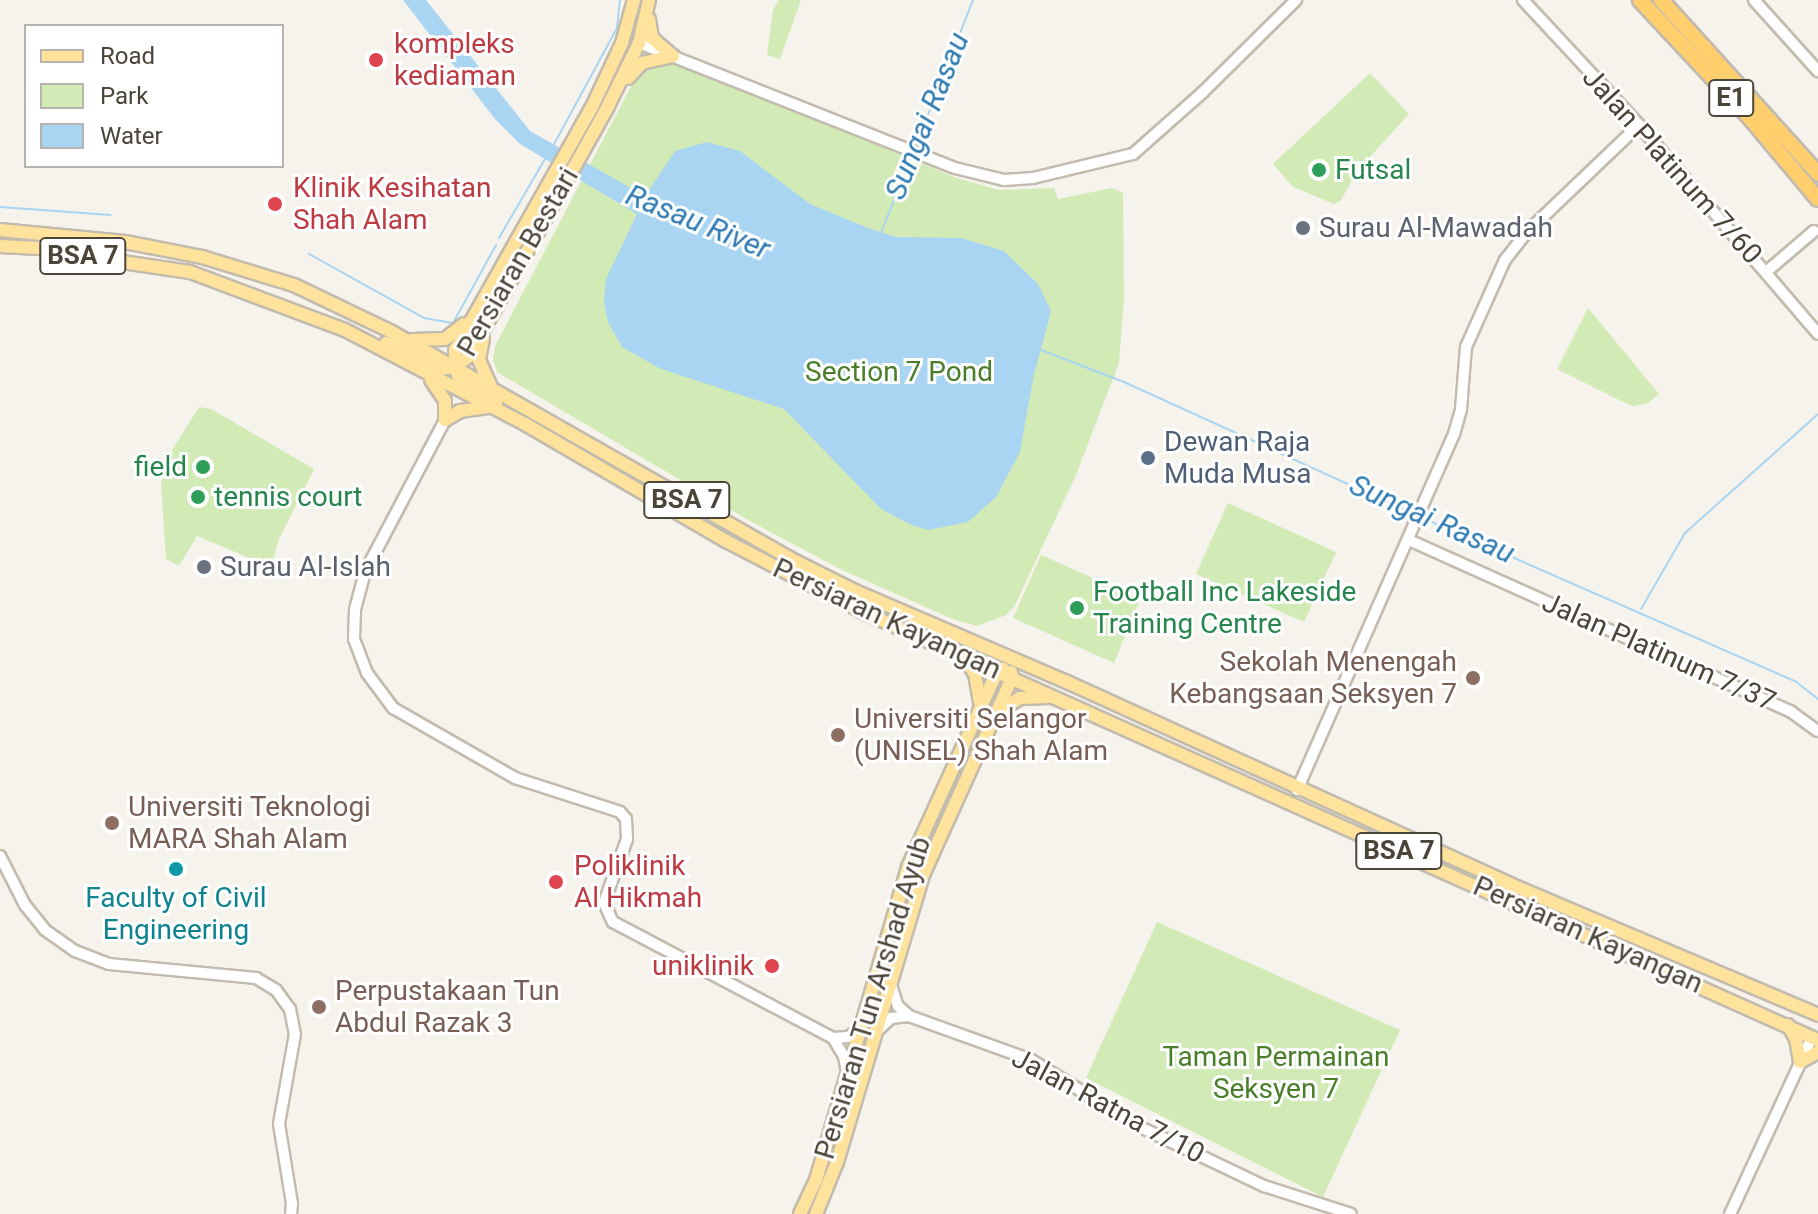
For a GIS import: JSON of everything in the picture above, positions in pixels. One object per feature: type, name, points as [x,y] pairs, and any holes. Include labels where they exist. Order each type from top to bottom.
[{"type":"highway","name":"E1","points":[[1640,0],[1751,119],[1818,199]]},
{"type":"highway","name":"E1","points":[[1661,0],[1818,174]]},
{"type":"main road","name":"Persiaran Bestari","points":[[455,367],[455,350],[477,308],[591,109],[622,43],[634,0]]},
{"type":"main road","name":"Persiaran Bestari","points":[[455,367],[468,357],[608,106],[639,43],[650,0]]},
{"type":"main road","points":[[650,0],[652,38],[673,56]]},
{"type":"main road","points":[[591,109],[607,90],[625,55],[639,43]]},
{"type":"main road","points":[[608,106],[642,63],[673,56]]},
{"type":"main road","name":"Persiaran Kayangan","points":[[0,230],[125,242],[248,269],[294,285],[455,367],[797,562],[928,625],[953,632],[1297,790],[1818,1015]]},
{"type":"main road","points":[[58,249],[104,250],[125,242],[134,254],[167,268]]},
{"type":"main road","name":"Persiaran Kayangan","points":[[0,246],[58,249],[75,255],[167,268],[266,298],[345,330],[525,424],[803,582],[997,672]]},
{"type":"main road","points":[[493,391],[483,373],[480,346],[502,296]]},
{"type":"main road","points":[[402,338],[424,342],[445,339],[461,328],[477,308]]},
{"type":"main road","points":[[345,330],[387,343],[440,369],[455,367],[461,383],[525,424]]},
{"type":"main road","points":[[426,375],[440,390],[445,401],[445,420]]},
{"type":"main road","points":[[445,420],[460,411],[488,407]]},
{"type":"main road","points":[[928,625],[1011,672],[1088,695]]},
{"type":"main road","points":[[965,658],[980,688],[980,710]]},
{"type":"main road","points":[[997,672],[1011,672]]},
{"type":"main road","name":"Persiaran Tun Arshad Ayub","points":[[800,1214],[816,1180],[908,867],[997,672]]},
{"type":"main road","name":"Persiaran Kayangan","points":[[1011,672],[1061,698],[1816,1036]]},
{"type":"main road","name":"Persiaran Tun Arshad Ayub","points":[[816,1214],[837,1162],[923,875],[1011,672]]},
{"type":"main road","points":[[995,714],[1020,698],[1061,698]]},
{"type":"main road","points":[[1799,1009],[1816,1036]]},
{"type":"main road","points":[[1787,1024],[1796,1039],[1800,1062],[1818,1052]]},
{"type":"street","points":[[639,43],[923,155],[1004,180],[1033,178],[1133,154],[1203,92],[1296,0]]},
{"type":"street","name":"Jalan Platinum 7/60","points":[[1523,0],[1639,125],[1818,334]]},
{"type":"street","points":[[1754,0],[1818,71]]},
{"type":"street","points":[[1297,790],[1415,527],[1458,421],[1466,347],[1505,260],[1525,234],[1639,125]]},
{"type":"street","points":[[1766,272],[1814,231]]},
{"type":"street","points":[[445,420],[365,572],[355,610],[354,639],[367,673],[393,708],[515,778],[624,815],[627,839],[604,903],[608,916],[620,928],[833,1038],[848,1037],[861,1028]]},
{"type":"street","name":"Jalan Platinum 7/37","points":[[1409,540],[1790,711],[1815,728]]},
{"type":"street","points":[[1815,728],[1818,711]]},
{"type":"street","points":[[0,856],[25,905],[45,930],[75,951],[109,964],[256,978],[276,990],[290,1009],[295,1034],[279,1124],[292,1203],[291,1214]]},
{"type":"street","points":[[891,979],[893,997],[909,1016]]},
{"type":"street","points":[[874,1034],[891,1018],[909,1016]]},
{"type":"street","name":"Jalan Ratna 7/10","points":[[909,1016],[1031,1060],[1138,1126],[1264,1186],[1351,1214]]},
{"type":"street","points":[[1730,1214],[1800,1062],[1816,1036]]},
{"type":"street","points":[[833,1038],[844,1056],[847,1077]]},
{"type":"green space","points":[[779,0],[801,0],[780,59],[767,55],[773,10]]},
{"type":"green space","name":"Section 7 Pond","points":[[672,61],[957,178],[999,190],[1054,188],[1058,199],[1112,188],[1123,193],[1124,299],[1119,363],[1076,475],[1014,607],[1006,615],[977,626],[955,620],[842,570],[750,521],[497,372],[493,360],[495,346],[638,73],[646,64]]},
{"type":"green space","points":[[1370,73],[1409,114],[1358,170],[1341,200],[1334,204],[1293,187],[1273,164]]},
{"type":"green space","points":[[1588,308],[1659,394],[1648,403],[1633,406],[1557,369]]},
{"type":"green space","points":[[199,407],[211,409],[314,469],[279,539],[271,567],[197,536],[179,566],[166,559],[161,483],[169,455]]},
{"type":"green space","points":[[1228,503],[1336,552],[1304,622],[1196,574]]},
{"type":"green space","name":"Football Inc Lakeside Training Centre","points":[[1041,555],[1140,599],[1114,663],[1013,618]]},
{"type":"green space","name":"Taman Permainan Seksyen 7","points":[[1157,922],[1400,1030],[1323,1197],[1086,1078]]},
{"type":"water","name":"Section 7 Pond","points":[[403,0],[426,0],[530,131],[645,196],[675,151],[707,142],[740,151],[810,204],[868,228],[896,237],[961,238],[1004,251],[1038,284],[1051,311],[1033,379],[1020,452],[996,497],[968,522],[928,530],[909,524],[881,509],[784,409],[661,369],[622,347],[608,322],[604,302],[606,279],[637,214],[520,144],[495,119]]},
{"type":"waterway","points":[[553,146],[617,28],[620,0]]},
{"type":"waterway","name":"Sungai Rasau","points":[[915,148],[973,0]]},
{"type":"waterway","name":"Sungai Rasau","points":[[881,233],[912,154]]},
{"type":"waterway","points":[[499,238],[545,159]]},
{"type":"waterway","points":[[0,207],[111,215]]},
{"type":"waterway","points":[[309,254],[424,318],[453,323],[496,245]]},
{"type":"waterway","name":"Sungai Rasau","points":[[1041,350],[1124,382],[1414,514]]},
{"type":"waterway","points":[[1641,609],[1685,533],[1818,414]]},
{"type":"waterway","name":"Sungai Rasau","points":[[1423,518],[1795,681],[1818,699]]},
{"type":"place","name":"kompleks kediaman","points":[[376,60]]},
{"type":"place","name":"Futsal","points":[[1319,170]]},
{"type":"place","name":"Klinik Kesihatan Shah Alam","points":[[275,204]]},
{"type":"place","name":"Surau Al-Mawadah","points":[[1303,228]]},
{"type":"place","name":"Dewan Raja Muda Musa","points":[[1148,458]]},
{"type":"place","name":"field","points":[[203,467]]},
{"type":"place","name":"tennis court","points":[[198,497]]},
{"type":"place","name":"Surau Al-Islah","points":[[204,567]]},
{"type":"place","name":"Football Inc Lakeside Training Centre","points":[[1077,608]]},
{"type":"place","name":"Sekolah Menengah Kebangsaan Seksyen 7","points":[[1473,678]]},
{"type":"place","name":"Universiti Selangor (UNISEL) Shah Alam","points":[[838,735]]},
{"type":"place","name":"Universiti Teknologi MARA Shah Alam","points":[[112,823]]},
{"type":"place","name":"Faculty of Civil Engineering","points":[[176,869]]},
{"type":"place","name":"Poliklinik Al Hikmah","points":[[556,882]]},
{"type":"place","name":"uniklinik","points":[[772,966]]},
{"type":"place","name":"Perpustakaan Tun Abdul Razak 3","points":[[319,1007]]},
{"type":"water label","name":"Rasau River","points":[[698,222]]}]
